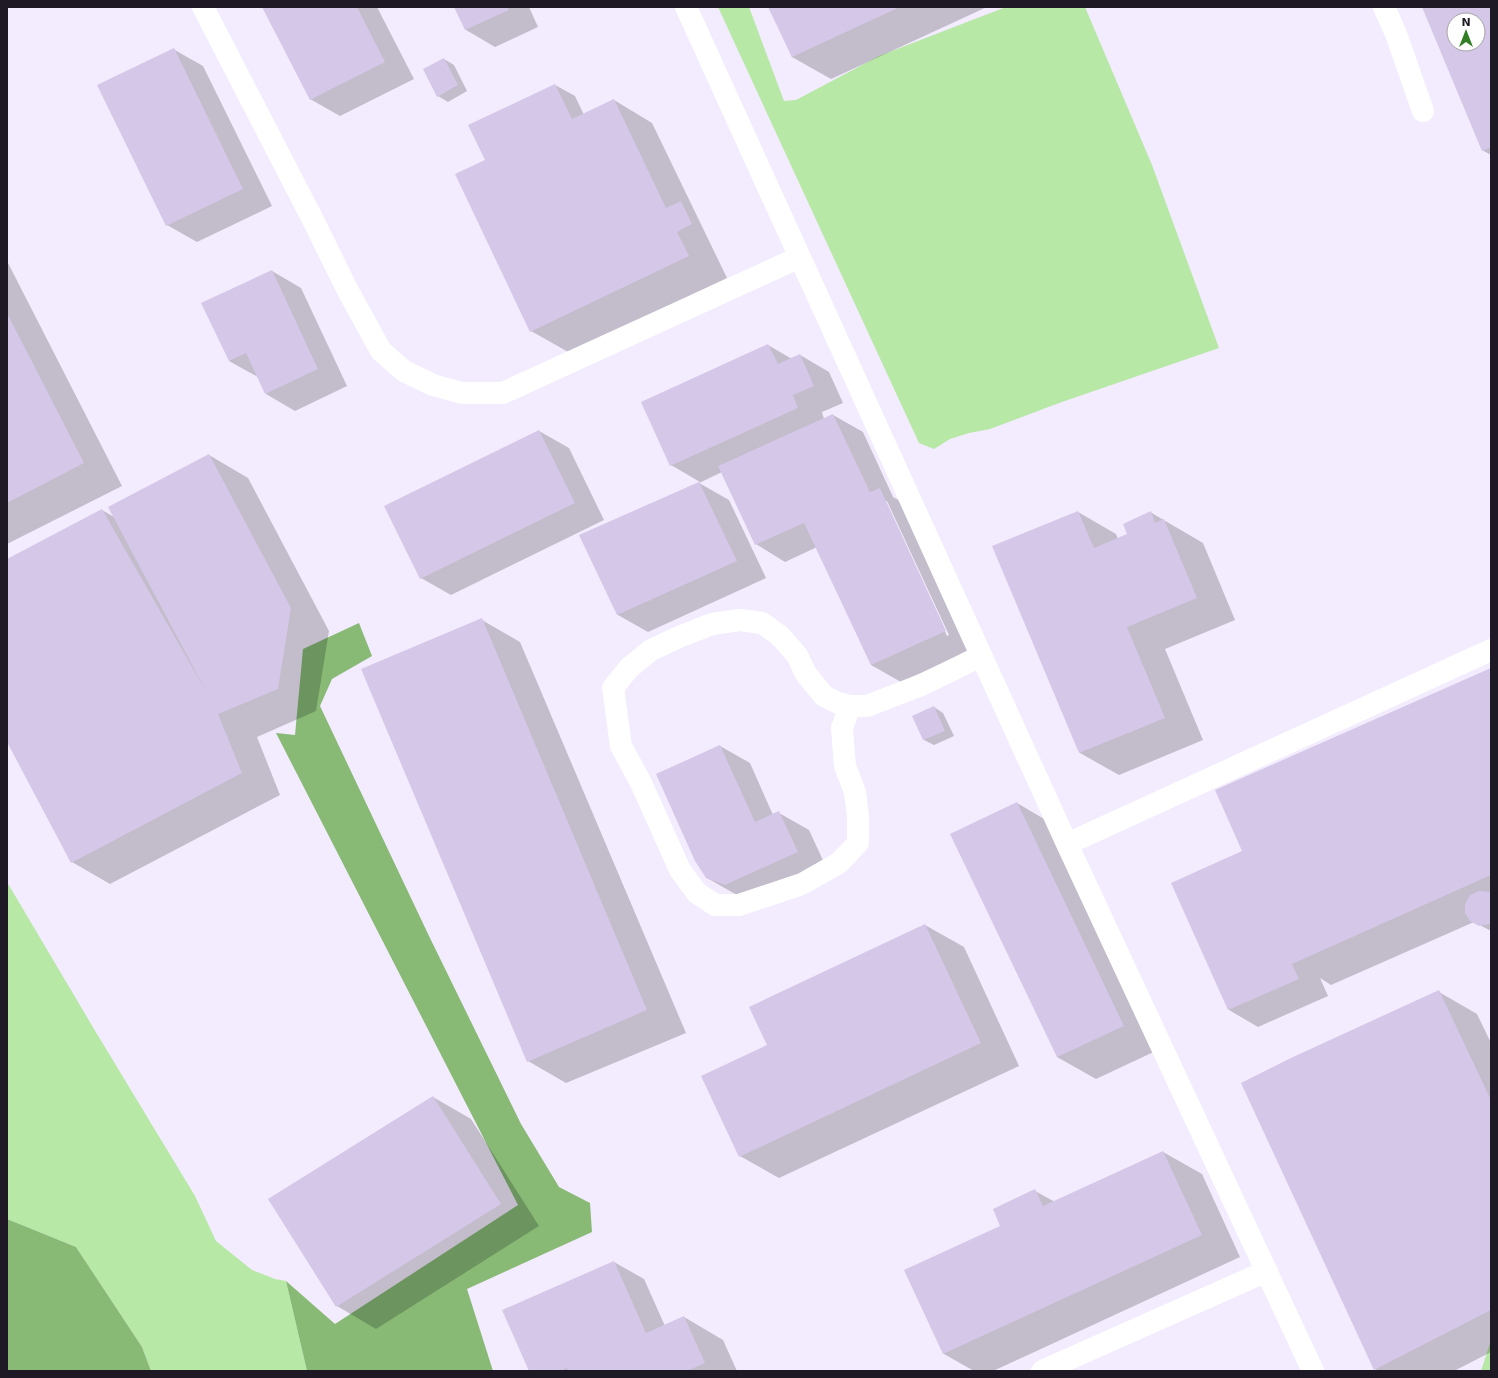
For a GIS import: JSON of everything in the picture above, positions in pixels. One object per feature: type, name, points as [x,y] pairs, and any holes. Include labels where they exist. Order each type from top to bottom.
[{"type":"street","points":[[203,7],[347,288],[381,351],[404,371],[433,384],[462,393],[503,393],[800,257]]},
{"type":"street","points":[[686,7],[1067,844],[1313,1371]]},
{"type":"street","points":[[1384,7],[1396,34],[1424,111]]},
{"type":"street","points":[[850,706],[842,728],[845,766],[854,792],[858,817],[858,843],[839,863],[802,884],[739,905],[715,905],[696,893],[680,870],[641,783],[621,746],[613,688],[629,668],[651,650],[712,624],[740,620],[762,623],[780,636],[797,655],[806,674],[824,696],[838,703],[850,706],[867,706],[924,684],[981,656]]},
{"type":"street","points":[[1067,844],[1491,650]]},
{"type":"street","points":[[1042,1371],[1267,1271]]},
{"type":"green space","points":[[718,7],[749,7],[784,101],[796,100],[879,56],[1006,7],[1085,7],[1152,165],[1219,348],[1059,403],[990,429],[969,433],[950,439],[934,449],[919,443]]},
{"type":"green space","points":[[359,623],[372,656],[332,679],[320,706],[429,936],[521,1124],[559,1187],[590,1203],[592,1232],[467,1289],[493,1371],[307,1371],[286,1281],[335,1324],[518,1205],[276,733],[295,735],[303,649]]},
{"type":"green space","points":[[7,882],[195,1196],[216,1241],[252,1270],[275,1279],[286,1281],[307,1371],[151,1371],[142,1347],[76,1247],[7,1219]]},
{"type":"green space","points":[[7,1219],[76,1247],[142,1347],[151,1371],[7,1371]]},
{"type":"green space","points":[[1491,1340],[1491,1371],[1481,1371]]},
{"type":"building","points":[[262,7],[357,7],[385,62],[310,100]]},
{"type":"building","points":[[454,7],[507,7],[509,10],[465,30]]},
{"type":"building","points":[[768,7],[900,7],[792,57]]},
{"type":"building","points":[[1422,7],[1491,7],[1491,147],[1482,151]]},
{"type":"building","points":[[174,48],[243,189],[166,226],[97,85]]},
{"type":"building","points":[[444,58],[458,85],[437,97],[423,69]]},
{"type":"building","points":[[555,84],[572,119],[614,99],[666,208],[681,201],[692,224],[677,232],[689,256],[530,332],[455,174],[485,160],[468,125]]},
{"type":"building","points":[[272,270],[318,369],[265,394],[246,353],[229,361],[201,303]]},
{"type":"building","points":[[7,313],[84,463],[7,503]]},
{"type":"building","points":[[768,344],[778,364],[800,354],[814,386],[793,395],[798,408],[670,466],[641,402]]},
{"type":"building","points":[[833,414],[870,492],[880,488],[946,631],[871,665],[804,523],[755,545],[718,466]]},
{"type":"building","points":[[539,430],[575,503],[420,579],[384,506]]},
{"type":"building","points":[[209,454],[291,608],[278,689],[218,714],[242,773],[71,863],[7,742],[7,559],[102,509],[208,695],[108,507]]},
{"type":"building","points":[[699,482],[737,561],[617,615],[579,535]]},
{"type":"building","points":[[1078,511],[1094,548],[1127,534],[1123,524],[1151,511],[1155,523],[1164,519],[1197,598],[1127,627],[1165,718],[1079,753],[992,546]]},
{"type":"building","points":[[482,618],[647,1010],[527,1062],[361,669]]},
{"type":"building","points":[[1491,668],[1491,875],[1292,964],[1299,979],[1228,1010],[1171,883],[1242,851],[1215,790]]},
{"type":"building","points":[[934,706],[945,731],[923,740],[912,716]]},
{"type":"building","points":[[720,745],[755,822],[779,811],[798,852],[725,885],[706,878],[695,861],[656,774]]},
{"type":"building","points":[[1017,802],[1124,1026],[1057,1057],[950,834]]},
{"type":"building","points":[[1479,891],[1489,892],[1491,894],[1491,923],[1479,926],[1470,921],[1465,913],[1465,904],[1470,895]]},
{"type":"building","points":[[925,924],[981,1043],[739,1157],[701,1076],[767,1045],[749,1007]]},
{"type":"building","points":[[1439,990],[1491,1100],[1491,1310],[1374,1370],[1241,1083],[1291,1058]]},
{"type":"building","points":[[433,1096],[501,1204],[336,1307],[268,1199]]},
{"type":"building","points":[[1163,1151],[1202,1235],[943,1354],[904,1270],[1000,1226],[993,1209],[1035,1189],[1043,1206]]},
{"type":"building","points":[[614,1261],[646,1333],[684,1316],[705,1363],[687,1371],[568,1371],[567,1368],[560,1371],[529,1371],[502,1310]]}]
